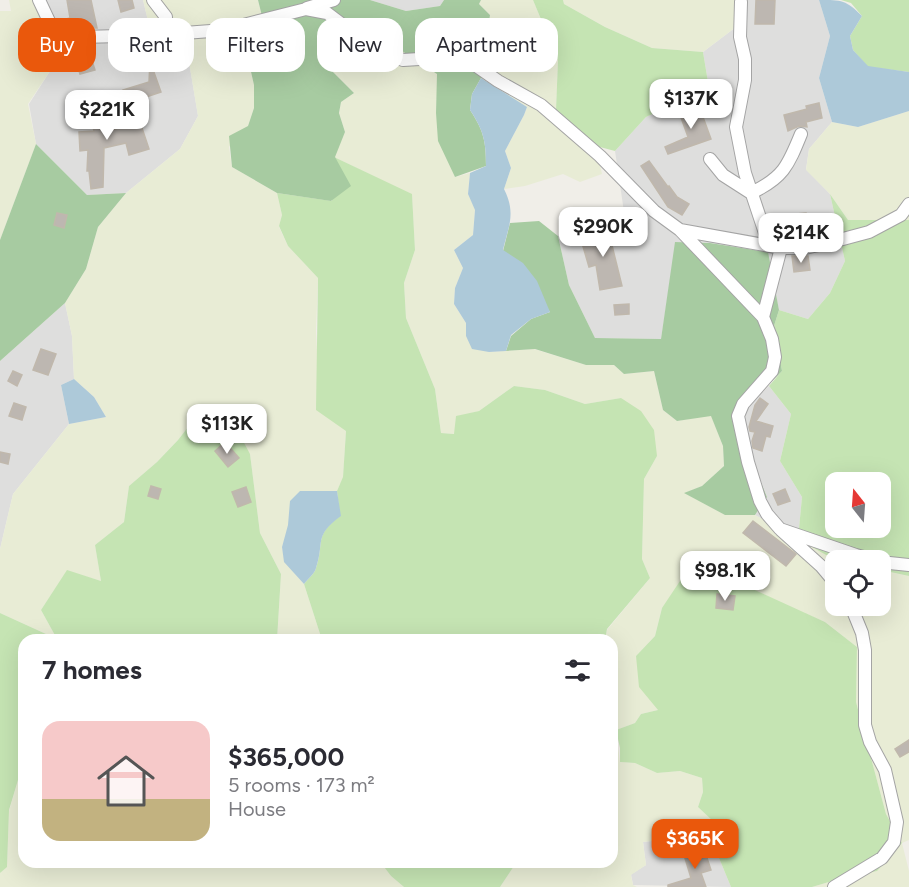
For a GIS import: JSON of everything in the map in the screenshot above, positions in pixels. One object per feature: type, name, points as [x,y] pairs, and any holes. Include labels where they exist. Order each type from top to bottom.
[{"type":"street","points":[[39,0],[56,36],[108,36]]},
{"type":"street","points":[[153,0],[166,18]]},
{"type":"street","points":[[194,32],[224,30],[334,0]]},
{"type":"street","points":[[741,2],[740,37],[745,60],[745,80],[736,127],[744,173],[775,246],[763,316]]},
{"type":"street","points":[[306,9],[327,13],[376,50],[392,57],[410,60],[453,57],[475,65],[541,105],[600,156],[654,210],[680,230],[763,316],[774,349],[774,364],[744,404],[738,416],[748,462],[760,501],[767,514],[825,571]]},
{"type":"street","points":[[751,193],[766,186],[785,170],[801,134]]},
{"type":"street","points":[[710,159],[723,175],[751,193]]},
{"type":"street","points":[[680,230],[775,246],[805,248],[869,231],[901,215],[909,204]]},
{"type":"street","points":[[780,529],[841,550]]},
{"type":"street","points":[[891,563],[909,566]]},
{"type":"street","points":[[834,887],[882,858],[894,842],[897,822],[885,770],[870,742],[865,724],[865,650],[855,616]]},
{"type":"shaded area","points":[[45,0],[143,0],[147,18],[108,18],[108,72],[191,72],[198,116],[180,149],[126,193],[87,195],[36,144],[29,104],[49,72],[96,72],[96,18],[47,18]]},
{"type":"shaded area","points":[[370,0],[444,0],[440,6],[406,11]]},
{"type":"shaded area","points":[[738,0],[819,0],[830,36],[819,78],[832,122],[809,149],[806,169],[830,194],[845,261],[830,293],[808,319],[779,310],[767,252],[710,243],[676,242],[661,339],[595,338],[569,285],[558,236],[624,212],[615,151],[646,117],[709,88],[703,52],[736,27]]},
{"type":"shaded area","points":[[65,303],[72,336],[74,379],[61,385],[69,424],[13,494],[0,549],[0,361]]},
{"type":"shaded area","points":[[769,386],[791,414],[780,461],[802,497],[798,539],[755,515],[767,497],[754,463],[744,424],[747,407]]},
{"type":"shaded area","points":[[661,833],[685,847],[702,841],[719,858],[731,887],[633,885],[631,874],[646,865],[643,842],[652,841]]},
{"type":"green space","points":[[9,0],[45,0],[48,18],[18,18],[18,72],[49,72],[28,104],[36,144],[0,240],[0,11],[11,11]]},
{"type":"green space","points":[[143,0],[258,0],[262,18],[206,18],[206,72],[251,72],[254,85],[254,108],[248,126],[229,147],[232,167],[277,193],[282,215],[279,227],[288,246],[318,278],[316,331],[318,368],[346,431],[343,478],[337,491],[300,491],[282,547],[285,562],[304,584],[320,634],[277,634],[281,574],[260,533],[250,454],[195,418],[157,462],[129,486],[124,522],[95,545],[101,581],[67,571],[41,610],[54,634],[46,634],[0,613],[0,549],[13,494],[69,424],[106,417],[94,397],[74,379],[72,336],[65,303],[86,269],[98,227],[126,193],[180,149],[198,116],[191,72],[194,72],[194,18],[147,18]]},
{"type":"green space","points":[[258,0],[370,0],[406,11],[440,6],[444,0],[481,0],[479,4],[490,15],[490,18],[415,18],[415,60],[403,52],[403,18],[317,18],[317,72],[333,72],[354,93],[341,102],[339,113],[345,132],[335,157],[351,186],[331,201],[277,193],[232,167],[229,136],[248,126],[254,108],[254,85],[251,72],[305,72],[305,18],[262,18]]},
{"type":"green space","points":[[481,0],[533,0],[540,18],[490,18],[490,15],[479,4]]},
{"type":"green space","points":[[533,0],[563,0],[564,4],[605,27],[652,48],[703,52],[709,88],[646,117],[615,151],[596,146],[556,110],[558,18],[540,18]]},
{"type":"green space","points":[[563,0],[738,0],[736,27],[703,52],[652,48],[605,27],[564,4]]},
{"type":"green space","points":[[841,0],[909,0],[909,72],[868,67],[853,50],[850,36],[862,16],[851,3]]},
{"type":"green space","points":[[403,52],[415,59],[415,72],[438,74],[436,113],[455,177],[470,173],[468,194],[475,209],[473,235],[454,250],[463,268],[455,288],[454,304],[466,323],[466,336],[489,352],[534,349],[586,365],[614,365],[624,374],[654,371],[663,410],[677,421],[711,415],[723,446],[724,466],[702,486],[685,493],[725,515],[755,515],[825,553],[825,616],[891,616],[891,572],[909,576],[909,840],[902,843],[886,814],[856,702],[857,647],[825,622],[785,605],[662,608],[655,636],[636,656],[658,710],[641,714],[635,723],[618,729],[618,634],[606,634],[607,630],[650,578],[642,559],[644,479],[657,456],[621,398],[585,404],[545,390],[514,386],[479,411],[456,417],[455,434],[441,433],[435,389],[406,318],[404,283],[415,250],[412,195],[334,157],[345,132],[339,113],[341,102],[354,93],[333,72],[403,72]]},
{"type":"green space","points":[[434,72],[482,72],[472,94],[470,110],[483,137],[486,166],[455,177],[438,141],[437,74]]},
{"type":"green space","points":[[482,72],[558,72],[556,110],[596,146],[602,174],[580,182],[563,174],[525,186],[504,189],[511,168],[505,151],[527,107],[481,78]]},
{"type":"green space","points":[[909,111],[909,220],[848,220],[830,194],[806,170],[809,149],[832,122],[858,127]]},
{"type":"green space","points":[[36,144],[87,195],[126,193],[98,227],[86,269],[65,303],[0,361],[0,240]]},
{"type":"green space","points":[[334,157],[412,194],[415,250],[404,283],[406,318],[435,389],[441,433],[454,434],[456,416],[479,411],[514,386],[545,390],[585,404],[621,398],[641,411],[654,430],[657,456],[644,479],[642,559],[650,578],[607,629],[606,634],[320,634],[304,584],[315,570],[323,534],[340,516],[337,491],[343,477],[346,431],[316,410],[318,278],[288,246],[279,226],[282,215],[277,193],[332,201]]},
{"type":"green space","points":[[830,194],[848,220],[909,220],[909,576],[891,572],[891,550],[825,550],[825,554],[798,539],[802,497],[780,461],[791,414],[769,386],[782,371],[774,326],[779,310],[808,319],[830,293],[845,261]]},
{"type":"green space","points":[[539,221],[558,236],[569,285],[595,338],[661,339],[675,242],[710,243],[768,252],[779,310],[774,326],[782,371],[749,404],[744,416],[746,440],[767,497],[755,515],[725,515],[684,493],[702,486],[724,466],[723,446],[711,416],[677,421],[663,410],[654,371],[624,374],[614,365],[586,365],[535,349],[506,351],[511,336],[531,319],[550,312],[503,251],[510,223]]},
{"type":"green space","points":[[219,404],[234,424],[250,454],[260,533],[281,574],[277,634],[54,634],[41,610],[67,570],[101,581],[95,545],[124,522],[129,486],[157,462],[195,418]]},
{"type":"green space","points":[[686,572],[744,585],[825,622],[857,647],[856,702],[886,814],[902,843],[877,871],[812,887],[731,887],[719,858],[702,841],[715,823],[698,807],[703,792],[702,778],[680,771],[657,773],[635,763],[620,762],[618,729],[635,723],[641,714],[658,710],[639,687],[636,656],[655,636],[662,608]]},
{"type":"green space","points":[[0,613],[46,634],[18,634],[18,780],[9,810],[7,867],[0,873]]},
{"type":"green space","points":[[618,746],[620,762],[635,763],[657,773],[680,771],[702,778],[703,792],[698,807],[715,823],[702,841],[685,847],[661,833],[652,841],[643,842],[646,865],[631,875],[633,885],[637,887],[500,887],[513,868],[618,868]]},
{"type":"green space","points":[[18,780],[18,868],[385,868],[404,887],[0,887],[0,873],[7,866],[9,811]]},
{"type":"green space","points":[[902,843],[909,871],[909,887],[812,887],[839,879]]},
{"type":"green space","points":[[385,868],[513,868],[500,887],[404,887]]},
{"type":"water","points":[[819,0],[843,2],[862,16],[850,36],[853,50],[868,66],[909,72],[909,111],[858,127],[832,122],[819,78],[830,36]]},
{"type":"water","points":[[481,78],[527,107],[505,151],[511,168],[504,189],[511,212],[503,250],[523,263],[537,281],[550,312],[531,319],[511,335],[506,351],[489,352],[472,349],[466,336],[466,323],[454,304],[455,288],[463,268],[454,250],[473,235],[475,210],[468,194],[470,173],[486,166],[483,137],[470,110],[472,94]]},
{"type":"water","points":[[74,379],[94,397],[106,417],[69,424],[61,385]]},
{"type":"water","points":[[300,491],[337,491],[341,516],[323,534],[315,570],[304,584],[284,562],[282,547],[288,525],[290,501]]},
{"type":"building","points":[[67,0],[91,0],[95,18],[70,18]]},
{"type":"building","points":[[118,0],[132,0],[134,8],[121,12]]},
{"type":"building","points":[[756,0],[775,0],[774,24],[755,24]]},
{"type":"building","points":[[149,72],[154,72],[161,92],[128,103],[123,90],[149,82]]},
{"type":"building","points":[[95,95],[103,118],[107,116],[112,130],[140,122],[149,149],[129,155],[126,143],[104,148],[103,187],[91,189],[89,171],[87,171],[88,150],[80,151],[79,132],[94,131],[85,98]]},
{"type":"building","points":[[819,103],[822,118],[806,122],[807,127],[799,126],[788,131],[784,115]]},
{"type":"building","points":[[699,106],[711,139],[668,154],[665,147],[688,137],[679,112]]},
{"type":"building","points":[[649,161],[677,197],[689,204],[682,215],[668,207],[641,166]]},
{"type":"building","points":[[57,213],[67,215],[64,228],[54,225]]},
{"type":"building","points":[[806,213],[809,239],[788,240],[785,215]]},
{"type":"building","points":[[606,221],[622,286],[600,290],[596,265],[589,267],[582,243],[598,235],[595,224]]},
{"type":"building","points":[[792,256],[808,256],[810,270],[794,272]]},
{"type":"building","points":[[629,304],[629,314],[615,315],[614,305]]},
{"type":"building","points":[[41,349],[56,354],[48,375],[33,370]]},
{"type":"building","points":[[13,371],[22,375],[17,386],[8,381]]},
{"type":"building","points":[[760,398],[768,404],[756,421],[773,426],[770,437],[766,436],[762,451],[753,448],[752,441],[755,432],[750,431],[749,427],[755,405]]},
{"type":"building","points":[[14,403],[26,407],[22,420],[9,416]]},
{"type":"building","points":[[225,442],[239,458],[228,467],[215,451]]},
{"type":"building","points":[[0,452],[10,454],[8,464],[0,462]]},
{"type":"building","points":[[151,486],[161,489],[158,499],[148,496]]},
{"type":"building","points":[[246,487],[251,502],[238,507],[232,492]]},
{"type":"building","points":[[785,489],[790,501],[778,505],[773,494]]},
{"type":"building","points":[[753,521],[796,554],[786,566],[743,533]]},
{"type":"building","points":[[717,594],[735,596],[733,610],[716,608]]},
{"type":"building","points":[[909,740],[909,752],[900,757],[895,749]]},
{"type":"building","points":[[704,849],[711,870],[701,873],[706,887],[668,887],[668,885],[691,878],[684,855]]}]
